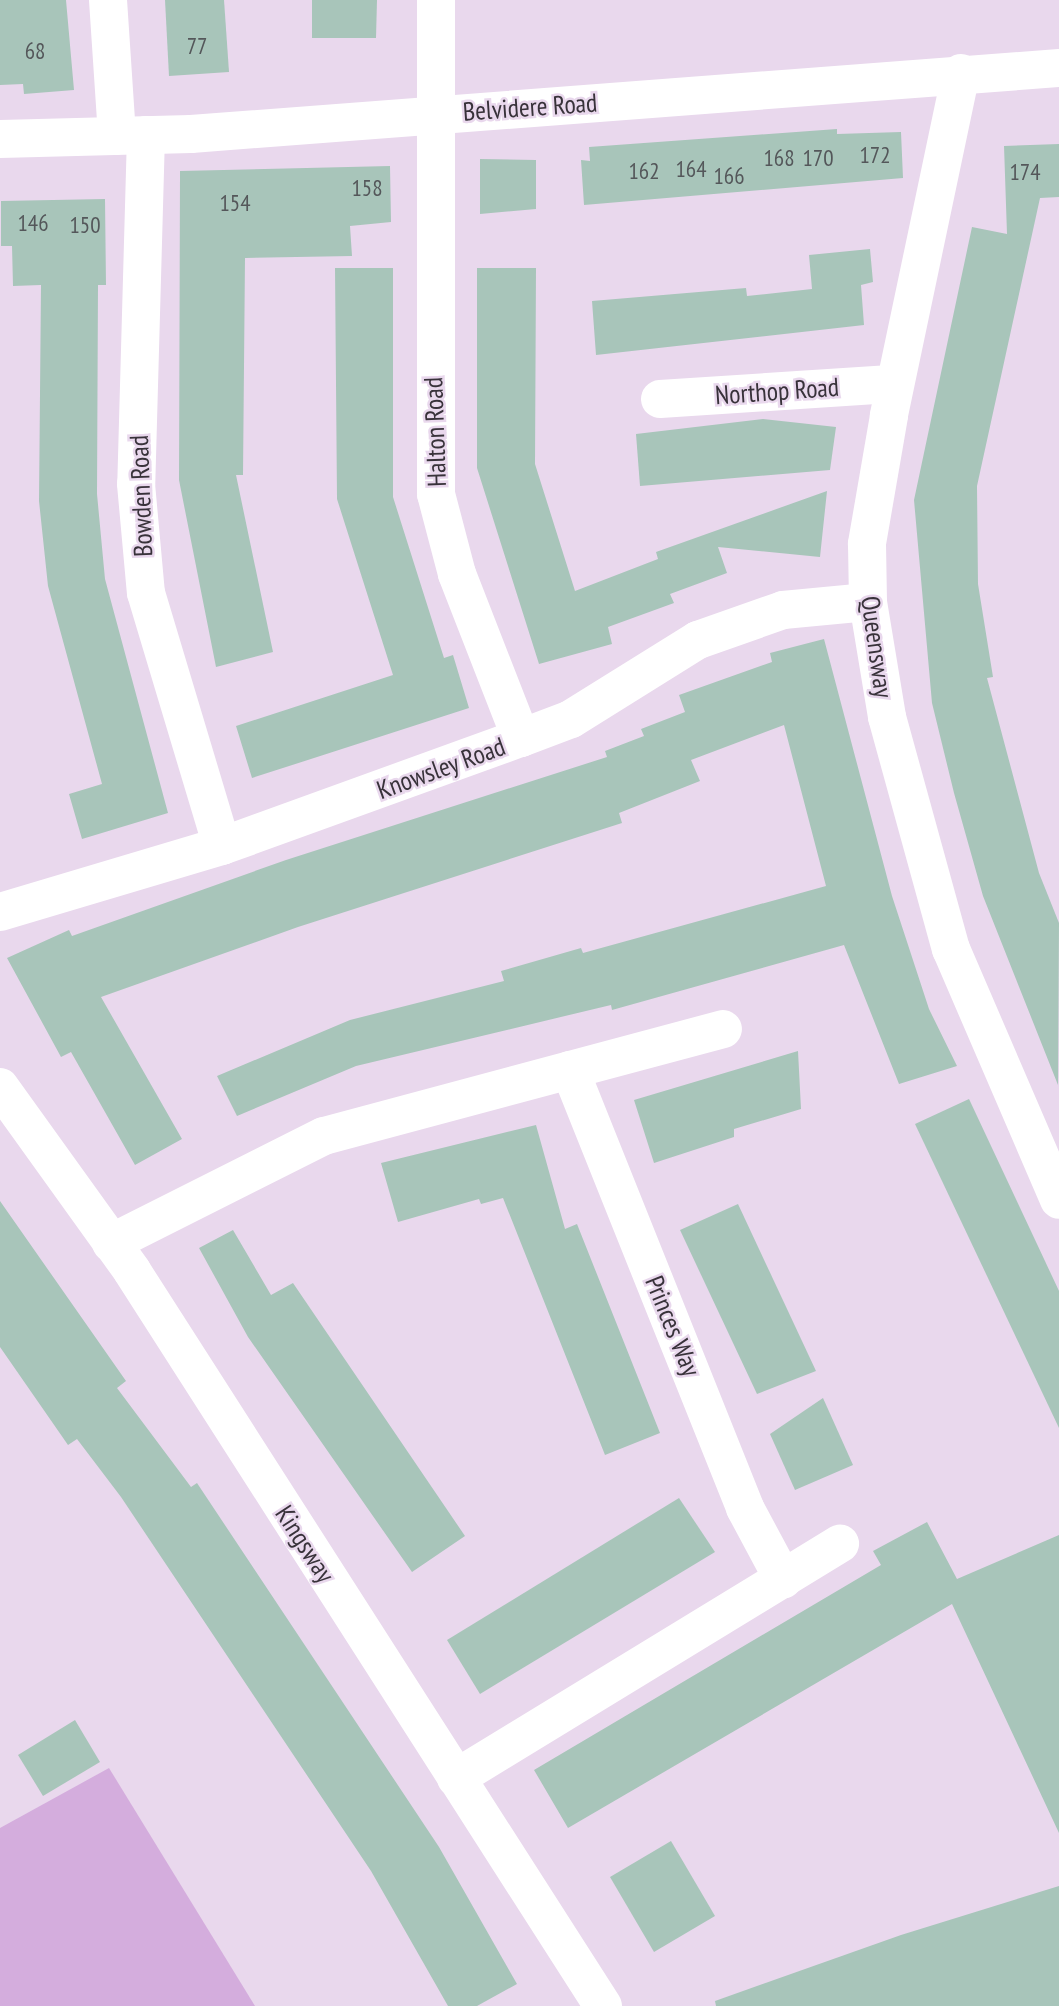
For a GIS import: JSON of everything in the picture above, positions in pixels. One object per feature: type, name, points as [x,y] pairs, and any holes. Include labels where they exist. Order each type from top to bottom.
[{"type":"street","name":"Bowden Road","points":[[108,0],[131,135],[136,484],[146,593],[222,846]]},
{"type":"street","name":"Halton Road","points":[[436,0],[436,494],[457,575],[521,738]]},
{"type":"street","name":"Belvidere Road","points":[[0,139],[131,135],[434,111],[466,114],[961,73],[1059,68]]},
{"type":"street","name":"Queensway","points":[[961,73],[895,384],[867,544],[868,602],[887,717],[951,949],[1059,1200]]},
{"type":"street","name":"Northop Road","points":[[660,399],[895,384]]},
{"type":"street","name":"Knowsley Road","points":[[0,912],[222,846],[571,719],[698,640],[783,610],[868,602]]},
{"type":"street","points":[[111,1243],[324,1136],[723,1029]]},
{"type":"street","name":"Princes Way","points":[[570,1070],[745,1508],[783,1578]]},
{"type":"street","name":"Kingsway","points":[[0,1087],[111,1243],[603,2006]]},
{"type":"street","points":[[456,1778],[840,1544]]},
{"type":"shaded area","points":[[109,1768],[255,2006],[0,2006],[0,1828]]},
{"type":"building","points":[[0,0],[66,0],[74,90],[24,94],[23,84],[0,85]]},
{"type":"building","points":[[165,0],[224,0],[229,72],[169,76]]},
{"type":"building","points":[[312,0],[377,0],[376,38],[312,38]]},
{"type":"building","points":[[837,129],[837,134],[901,132],[903,178],[584,205],[581,160],[590,161],[589,147]]},
{"type":"building","points":[[1059,144],[1059,197],[1040,198],[977,486],[978,584],[993,677],[987,678],[1039,873],[1059,923],[1058,1085],[983,896],[954,793],[932,703],[914,500],[972,227],[1007,234],[1004,146]]},
{"type":"building","points":[[480,159],[536,160],[536,209],[480,214]]},
{"type":"building","points":[[390,166],[391,222],[350,226],[352,256],[245,258],[243,475],[236,475],[273,652],[216,667],[179,480],[180,171]]},
{"type":"building","points":[[105,199],[106,285],[98,285],[97,494],[105,579],[168,813],[82,839],[69,794],[102,784],[48,586],[39,501],[41,285],[13,286],[12,246],[1,246],[1,201]]},
{"type":"building","points":[[870,249],[873,282],[861,285],[864,325],[596,355],[592,301],[746,288],[747,296],[812,289],[809,255]]},
{"type":"building","points":[[335,268],[393,268],[393,497],[444,658],[453,655],[469,708],[252,778],[236,726],[393,675],[337,499]]},
{"type":"building","points":[[477,268],[536,268],[535,464],[575,591],[658,559],[656,552],[827,491],[820,557],[718,547],[727,573],[670,594],[674,603],[608,627],[612,644],[539,664],[477,468]]},
{"type":"building","points":[[763,419],[836,427],[830,470],[640,486],[636,434]]},
{"type":"building","points":[[824,639],[892,896],[929,1009],[957,1066],[899,1084],[844,945],[612,1010],[611,1005],[356,1066],[237,1116],[217,1076],[350,1020],[504,981],[501,971],[581,948],[583,953],[826,886],[784,725],[691,760],[700,781],[619,813],[622,823],[298,927],[101,997],[182,1139],[135,1165],[71,1052],[61,1057],[7,958],[69,930],[72,936],[286,860],[607,757],[605,751],[644,736],[641,729],[685,712],[679,695],[772,662],[770,653]]},
{"type":"building","points":[[798,1051],[801,1109],[734,1129],[734,1137],[654,1163],[634,1100]]},
{"type":"building","points":[[969,1099],[1059,1291],[1059,1428],[915,1124]]},
{"type":"building","points":[[536,1125],[565,1229],[577,1224],[660,1433],[605,1455],[503,1198],[481,1204],[479,1199],[398,1222],[381,1163]]},
{"type":"building","points":[[0,1201],[126,1381],[117,1388],[191,1487],[197,1483],[439,1847],[517,1984],[477,2006],[448,2006],[371,1871],[121,1497],[77,1439],[68,1445],[0,1347]]},
{"type":"building","points":[[738,1204],[816,1371],[757,1394],[680,1230]]},
{"type":"building","points":[[233,1230],[271,1295],[293,1283],[465,1536],[412,1572],[248,1337],[199,1248]]},
{"type":"building","points":[[823,1398],[853,1465],[795,1490],[770,1434]]},
{"type":"building","points":[[679,1498],[715,1552],[480,1694],[447,1640]]},
{"type":"building","points":[[927,1522],[957,1579],[1059,1535],[1059,1833],[952,1604],[568,1828],[534,1770],[881,1565],[873,1551]]},
{"type":"building","points":[[75,1720],[100,1762],[43,1796],[18,1755]]},
{"type":"building","points":[[671,1841],[715,1916],[654,1952],[610,1877]]},
{"type":"building","points":[[1059,1886],[1059,2006],[716,2006],[715,2001],[901,1935]]}]
